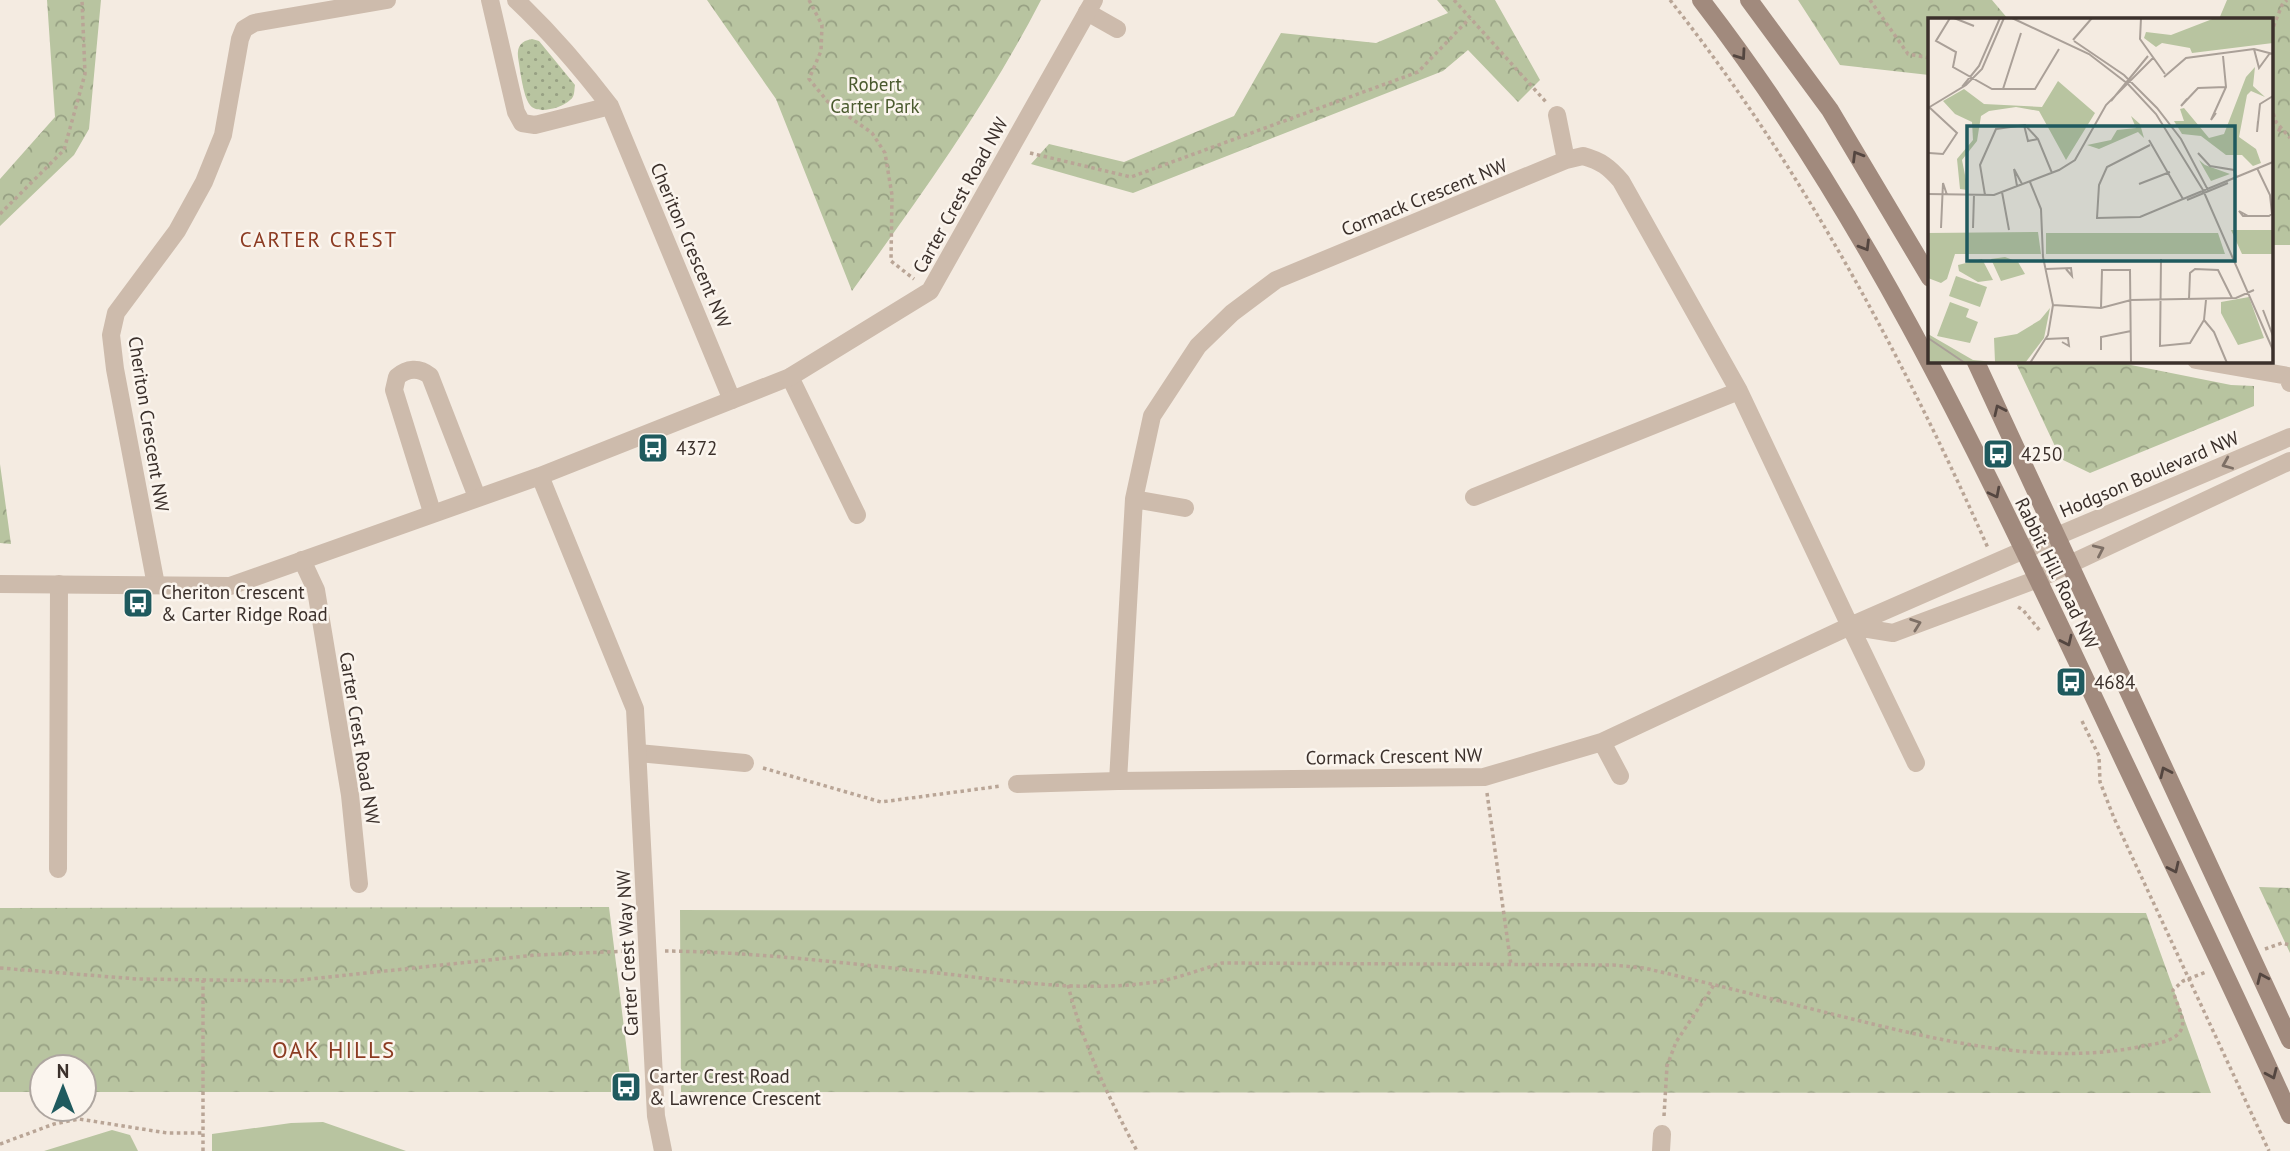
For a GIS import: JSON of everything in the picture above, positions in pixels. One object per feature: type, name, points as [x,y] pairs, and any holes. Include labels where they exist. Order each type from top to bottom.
[{"type":"main road","name":"Rabbit Hill Road NW","points":[[1701,0],[1798,135],[1885,280],[2024,550],[2290,1115]]},
{"type":"main road","points":[[1749,0],[1830,110],[1928,275]]},
{"type":"main road","name":"Rabbit Hill Road NW","points":[[1976,362],[2290,1041]]},
{"type":"street","name":"Cheriton Crescent NW","points":[[156,585],[115,369],[111,335],[116,313],[177,231],[204,182],[223,135],[244,29],[254,23],[387,0]]},
{"type":"street","points":[[490,0],[516,112],[522,123],[535,125],[610,106]]},
{"type":"street","name":"Cheriton Crescent NW","points":[[516,0],[541,23],[582,69],[610,106],[732,400]]},
{"type":"street","name":"Carter Crest Road NW","points":[[0,584],[230,586],[432,512],[540,476],[789,377],[930,291],[1091,6],[1117,29]]},
{"type":"street","points":[[1557,115],[1566,160]]},
{"type":"street","name":"Cormack Crescent NW","points":[[1118,781],[1134,499],[1152,415],[1198,346],[1232,313],[1276,280],[1566,160],[1583,156],[1610,167],[1621,181],[1739,391],[1916,763]]},
{"type":"street","points":[[2208,362],[2288,376],[2290,383]]},
{"type":"street","points":[[432,512],[394,390],[397,377],[409,370],[424,371],[430,376],[477,497]]},
{"type":"street","points":[[789,377],[857,514]]},
{"type":"street","points":[[1474,496],[1739,391]]},
{"type":"street","name":"Hodgson Boulevard NW","points":[[2024,550],[2290,437]]},
{"type":"street","points":[[1850,626],[1893,633],[2038,579],[2290,461]]},
{"type":"street","name":"Carter Crest Way NW","points":[[540,476],[635,709],[656,1116],[663,1151]]},
{"type":"street","points":[[1134,499],[1185,508]]},
{"type":"street","name":"Cormack Crescent NW","points":[[1017,784],[1484,777],[1602,741],[1850,626],[2024,550]]},
{"type":"street","name":"Carter Crest Road NW","points":[[302,561],[316,590],[349,795],[359,884]]},
{"type":"street","points":[[58,869],[60,584]]},
{"type":"street","points":[[1602,741],[1620,776]]},
{"type":"street","points":[[638,753],[745,763]]},
{"type":"path","points":[[0,214],[64,150],[85,74],[82,0]]},
{"type":"path","points":[[809,0],[822,25],[821,51],[809,79],[828,102],[872,133],[885,153],[892,195],[891,261],[930,291]]},
{"type":"path","points":[[1454,0],[1557,115]]},
{"type":"path","points":[[1870,0],[1908,54],[1928,58]]},
{"type":"path","points":[[2272,30],[2282,5],[2287,0]]},
{"type":"path","points":[[1010,148],[1131,177],[1418,72],[1470,18]]},
{"type":"path","points":[[2272,109],[2282,131]]},
{"type":"path","points":[[2272,127],[2290,138]]},
{"type":"path","points":[[745,763],[881,802],[1017,784]]},
{"type":"path","points":[[1484,777],[1511,965]]},
{"type":"path","points":[[0,968],[137,979],[291,981],[536,955],[648,950],[772,955],[1010,981],[1117,985],[1162,981],[1222,962],[1613,965],[1644,968],[1896,1030],[1977,1046],[2067,1054],[2119,1051],[2177,1036],[2183,1021]]},
{"type":"path","points":[[203,980],[203,1151]]},
{"type":"path","points":[[1068,985],[1075,1013],[1107,1091],[1137,1151]]},
{"type":"path","points":[[1662,1142],[1667,1066],[1676,1042],[1714,985]]},
{"type":"path","points":[[0,1144],[54,1124],[79,1119],[167,1133],[202,1133]]},
{"type":"green space","points":[[47,0],[101,0],[89,129],[74,155],[0,226],[0,179],[55,117]]},
{"type":"green space","name":"Robert Carter Park","points":[[707,0],[1041,0],[976,113],[852,291],[776,99]]},
{"type":"green space","points":[[1437,0],[1495,0],[1540,80],[1518,102],[1468,50],[1443,71],[1133,193],[1031,164],[1049,144],[1124,162],[1234,116],[1281,33],[1376,43],[1448,13]]},
{"type":"green space","points":[[1798,0],[1992,0],[2007,18],[1928,18],[1928,75],[1840,65]]},
{"type":"green space","points":[[2227,0],[2290,0],[2290,245],[2272,245],[2272,18],[2219,18]]},
{"type":"green space","points":[[532,39],[539,41],[575,85],[573,97],[561,106],[538,110],[528,101],[518,53],[520,45]]},
{"type":"green space","points":[[2015,362],[2116,362],[2231,385],[2254,386],[2254,406],[2090,473],[2061,459]]},
{"type":"green space","points":[[0,464],[11,544],[0,543]]},
{"type":"green space","points":[[2259,887],[2290,888],[2290,953]]},
{"type":"green space","points":[[609,907],[632,1092],[98,1092],[98,1053],[28,1053],[28,1092],[0,1092],[0,908]]},
{"type":"green space","points":[[680,910],[2146,913],[2211,1093],[681,1092]]},
{"type":"green space","points":[[323,1122],[406,1151],[212,1151],[212,1134],[291,1123]]},
{"type":"green space","points":[[112,1130],[130,1135],[138,1151],[44,1151]]},
{"type":"place","name":"4372","points":[[653,448]]},
{"type":"place","name":"4250","points":[[1998,454]]},
{"type":"place","name":"Cheriton Crescent & Carter Ridge Road","points":[[138,603]]},
{"type":"place","name":"4684","points":[[2071,682]]},
{"type":"place","name":"Carter Crest Road & Lawrence Crescent","points":[[626,1087]]},
{"type":"district","name":"CARTER CREST","points":[[319,239]]},
{"type":"district","name":"OAK HILLS","points":[[334,1049]]}]
